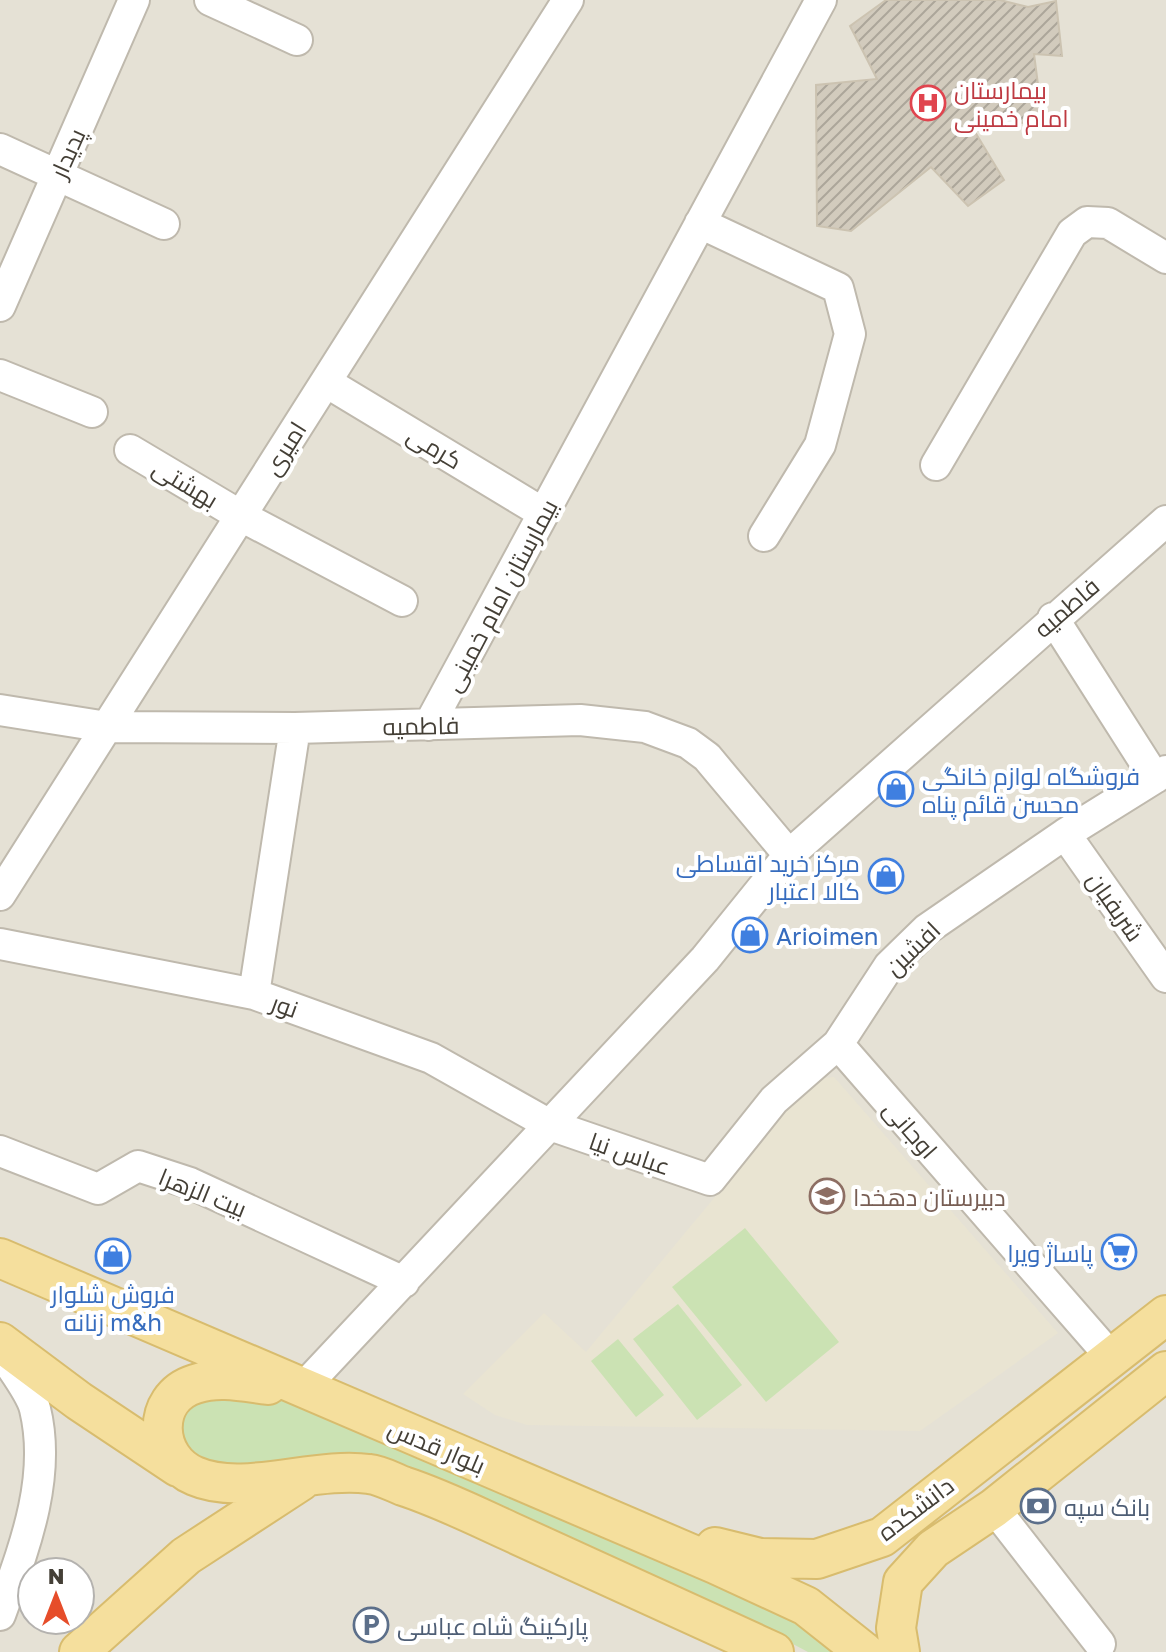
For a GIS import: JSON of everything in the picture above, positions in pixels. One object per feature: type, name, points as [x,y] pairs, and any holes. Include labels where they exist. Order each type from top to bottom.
[{"type":"main road","name":"بلوار قدس","points":[[0,1258],[715,1564],[806,1606],[864,1652]]},
{"type":"main road","name":"دانشکده","points":[[617,1523],[760,1558],[817,1559],[882,1537],[1166,1315]]},
{"type":"main road","name":"بلوار قدس","points":[[0,1342],[79,1401],[186,1472],[214,1483],[226,1484],[309,1475],[369,1474],[437,1497],[774,1652]]},
{"type":"main road","name":"دانشکده","points":[[900,1652],[896,1628],[903,1582],[933,1549],[994,1508],[1166,1371]]},
{"type":"main road","points":[[186,1472],[171,1458],[162,1433],[164,1414],[173,1398],[185,1389],[196,1384],[230,1380],[302,1389]]},
{"type":"main road","points":[[79,1652],[186,1556],[309,1475]]},
{"type":"street","name":"پدیدار","points":[[0,306],[134,0]]},
{"type":"street","points":[[210,0],[297,40]]},
{"type":"street","name":"امیری","points":[[0,895],[568,0]]},
{"type":"street","name":"بیمارستان امام خمینی","points":[[429,725],[821,0]]},
{"type":"street","points":[[0,149],[164,224]]},
{"type":"street","points":[[936,465],[1072,233],[1087,222],[1108,223],[1166,258]]},
{"type":"street","points":[[700,223],[838,288],[850,334],[820,445],[764,536]]},
{"type":"street","points":[[0,375],[92,412]]},
{"type":"street","name":"کرمی","points":[[326,382],[543,513]]},
{"type":"street","name":"بهشتی","points":[[130,450],[241,516],[402,601]]},
{"type":"street","name":"فاطمیه","points":[[302,1389],[705,959],[789,855],[1166,521]]},
{"type":"street","points":[[1053,618],[1161,775]]},
{"type":"street","name":"فاطمیه","points":[[0,710],[107,727],[295,728],[580,720],[645,727],[688,743],[707,757],[789,855]]},
{"type":"street","points":[[254,994],[295,728]]},
{"type":"street","name":"افشین","points":[[710,1180],[774,1100],[838,1044],[889,966],[927,929],[1065,834],[1161,775]]},
{"type":"street","name":"شریفیان","points":[[1065,834],[1166,977]]},
{"type":"street","name":"نور","points":[[0,944],[254,994],[431,1058],[550,1125]]},
{"type":"street","name":"اوجانی","points":[[838,1044],[1111,1357]]},
{"type":"street","name":"عباس نیا","points":[[550,1125],[710,1180]]},
{"type":"street","name":"بیت الزهرا","points":[[0,1151],[98,1189],[138,1166],[190,1183],[404,1282]]},
{"type":"street","points":[[0,1350],[35,1407],[41,1464],[31,1522],[0,1615]]},
{"type":"street","points":[[994,1508],[1100,1644]]},
{"type":"shaded area","points":[[0,0],[1166,0],[1166,1652],[0,1652]]},
{"type":"shaded area","name":"دبیرستان دهخدا","points":[[834,1077],[1058,1333],[920,1431],[527,1425],[495,1415],[463,1394],[544,1313],[586,1352],[813,1079]]},
{"type":"green space","points":[[745,1228],[839,1342],[766,1402],[672,1287]]},
{"type":"green space","points":[[678,1304],[742,1385],[697,1420],[633,1339]]},
{"type":"green space","points":[[618,1339],[664,1395],[636,1417],[591,1361]]},
{"type":"green space","points":[[205,1396],[282,1396],[805,1620],[841,1652],[808,1652],[774,1634],[409,1477],[224,1469],[193,1456],[181,1433],[181,1421],[186,1410]]},
{"type":"building","name":"بیمارستان امام خمینی","points":[[886,0],[1000,0],[1028,7],[1056,1],[1062,56],[1034,54],[1043,123],[969,122],[1004,180],[968,206],[931,167],[851,231],[817,226],[816,85],[877,79],[850,26]]},
{"type":"place","name":"بیمارستان امام خمینی","points":[[928,103]]},
{"type":"place","name":"فروشگاه لوازم خانگی محسن قائم پناه","points":[[896,789]]},
{"type":"place","name":"مرکز خرید اقساطی کالا اعتبار","points":[[886,876]]},
{"type":"place","name":"Arioimen","points":[[750,935]]},
{"type":"place","name":"دبیرستان دهخدا","points":[[827,1196]]},
{"type":"place","name":"پاساژ ویرا","points":[[1119,1252]]},
{"type":"place","name":"فروش شلوار زنانه m&h","points":[[113,1256]]},
{"type":"place","name":"بانک سپه","points":[[1038,1506]]},
{"type":"place","name":"پارکینگ شاه عباسی","points":[[371,1625]]}]
